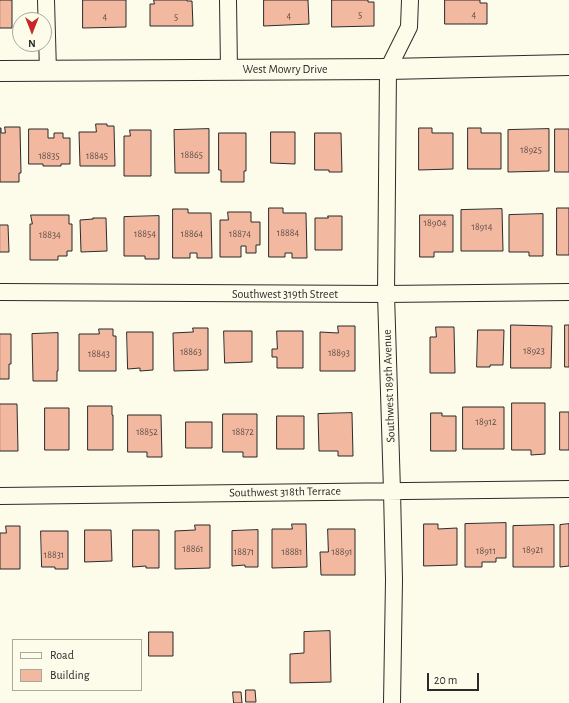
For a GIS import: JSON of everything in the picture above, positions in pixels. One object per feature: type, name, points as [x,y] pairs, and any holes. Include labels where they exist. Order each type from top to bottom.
[{"type":"street","points":[[46,0],[48,71]]},
{"type":"street","points":[[228,0],[228,69]]},
{"type":"street","points":[[388,69],[410,27],[410,0]]},
{"type":"street","name":"West Mowry Drive","points":[[0,71],[388,69],[569,65]]},
{"type":"street","name":"Southwest 189th Avenue","points":[[388,69],[386,294],[394,580],[392,703]]},
{"type":"street","name":"Southwest 319th Street","points":[[0,292],[386,294],[569,292]]},
{"type":"street","name":"Southwest 318th Terrace","points":[[0,496],[569,489]]},
{"type":"building","points":[[0,0],[12,0],[12,28],[0,28]]},
{"type":"building","points":[[83,0],[126,0],[126,27],[83,28]]},
{"type":"building","points":[[154,0],[192,1],[193,26],[150,26],[150,4],[154,4]]},
{"type":"building","points":[[264,0],[308,0],[309,24],[264,26]]},
{"type":"building","points":[[332,0],[368,0],[368,2],[374,2],[374,26],[332,27]]},
{"type":"building","points":[[445,0],[480,0],[480,3],[487,3],[487,24],[445,24]]},
{"type":"building","points":[[96,124],[107,124],[107,126],[114,126],[115,166],[80,166],[79,132],[96,132]]},
{"type":"building","points":[[5,127],[20,127],[21,173],[19,173],[19,182],[0,182],[0,128],[1,133],[5,133]]},
{"type":"building","points":[[419,128],[432,128],[432,133],[453,133],[453,169],[419,170]]},
{"type":"building","points":[[468,128],[481,128],[481,133],[501,133],[501,169],[468,169]]},
{"type":"building","points":[[29,129],[48,129],[48,138],[54,138],[54,133],[63,133],[63,138],[70,138],[70,164],[61,164],[61,166],[43,166],[43,164],[29,164]]},
{"type":"building","points":[[209,129],[209,173],[175,173],[174,130]]},
{"type":"building","points":[[549,129],[549,171],[508,172],[508,130]]},
{"type":"building","points":[[555,129],[569,129],[569,172],[555,172]]},
{"type":"building","points":[[130,130],[151,130],[151,176],[124,176],[124,136],[130,136]]},
{"type":"building","points":[[271,132],[295,132],[295,164],[271,163]]},
{"type":"building","points":[[219,133],[246,133],[246,171],[244,171],[244,182],[221,182],[221,170],[219,170]]},
{"type":"building","points":[[315,133],[341,133],[342,172],[315,170]]},
{"type":"building","points":[[269,208],[283,208],[283,213],[306,213],[307,258],[292,258],[292,253],[285,253],[285,257],[269,257]]},
{"type":"building","points":[[557,208],[569,208],[569,255],[557,255]]},
{"type":"building","points":[[173,209],[188,209],[188,213],[211,213],[212,258],[197,258],[197,253],[190,253],[190,258],[173,258]]},
{"type":"building","points":[[502,209],[503,251],[461,251],[461,210]]},
{"type":"building","points":[[228,212],[251,212],[251,222],[260,222],[260,245],[256,245],[256,253],[246,253],[246,246],[241,246],[241,257],[220,257],[220,220],[228,220]]},
{"type":"building","points":[[543,214],[543,256],[529,256],[529,252],[509,252],[509,215]]},
{"type":"building","points":[[31,215],[69,215],[69,224],[72,224],[72,251],[67,251],[67,256],[58,256],[58,260],[30,260]]},
{"type":"building","points":[[420,215],[453,215],[453,252],[434,252],[434,257],[420,257]]},
{"type":"building","points":[[159,216],[159,259],[145,259],[145,256],[124,256],[124,217]]},
{"type":"building","points":[[328,216],[342,216],[342,250],[315,250],[315,218],[328,218]]},
{"type":"building","points":[[106,218],[107,251],[81,252],[80,220]]},
{"type":"building","points":[[0,225],[8,225],[9,252],[0,252]]},
{"type":"building","points":[[511,325],[552,326],[551,368],[511,368]]},
{"type":"building","points":[[565,325],[569,325],[569,367],[565,367]]},
{"type":"building","points":[[338,326],[355,326],[355,371],[320,371],[320,332],[338,333]]},
{"type":"building","points":[[436,327],[454,327],[455,373],[430,373],[430,337],[436,337]]},
{"type":"building","points":[[193,328],[208,328],[208,370],[174,371],[173,333],[193,332]]},
{"type":"building","points":[[99,329],[113,329],[113,336],[116,336],[116,371],[79,371],[79,334],[99,334]]},
{"type":"building","points":[[478,330],[504,330],[503,365],[477,367]]},
{"type":"building","points":[[224,331],[252,331],[252,362],[225,363]]},
{"type":"building","points":[[277,331],[303,331],[303,368],[277,368],[277,357],[272,357],[272,349],[277,349]]},
{"type":"building","points":[[127,332],[153,332],[153,370],[140,371],[140,368],[128,369]]},
{"type":"building","points":[[58,333],[57,381],[33,381],[32,334]]},
{"type":"building","points":[[0,334],[11,334],[11,364],[9,364],[9,379],[0,379]]},
{"type":"building","points":[[512,403],[545,403],[545,454],[531,455],[531,450],[512,450]]},
{"type":"building","points":[[0,404],[17,404],[18,451],[0,451]]},
{"type":"building","points":[[88,406],[112,406],[113,450],[88,450]]},
{"type":"building","points":[[463,407],[504,407],[504,449],[463,449]]},
{"type":"building","points":[[45,408],[69,408],[69,450],[45,450]]},
{"type":"building","points":[[560,412],[569,412],[569,450],[560,450]]},
{"type":"building","points":[[352,413],[353,456],[338,456],[338,451],[319,451],[318,414]]},
{"type":"building","points":[[431,413],[442,413],[442,416],[456,416],[456,451],[431,451]]},
{"type":"building","points":[[223,414],[257,414],[257,457],[243,457],[243,452],[223,452]]},
{"type":"building","points":[[128,415],[161,415],[162,457],[147,457],[147,452],[128,452]]},
{"type":"building","points":[[277,416],[304,416],[304,449],[277,449]]},
{"type":"building","points":[[186,422],[212,422],[212,448],[186,448]]},
{"type":"building","points":[[506,523],[506,558],[496,558],[496,562],[482,562],[482,567],[465,567],[465,524]]},
{"type":"building","points":[[292,524],[306,524],[307,567],[272,568],[272,529],[292,529]]},
{"type":"building","points":[[424,524],[438,524],[438,529],[457,528],[457,565],[424,566]]},
{"type":"building","points":[[569,524],[569,566],[560,567],[560,525]]},
{"type":"building","points":[[195,525],[210,525],[210,568],[175,569],[175,531],[195,530]]},
{"type":"building","points":[[554,525],[554,567],[513,567],[513,526]]},
{"type":"building","points":[[6,526],[20,526],[20,569],[0,569],[0,533],[6,533]]},
{"type":"building","points":[[328,529],[355,529],[355,575],[321,575],[320,552],[328,552]]},
{"type":"building","points":[[85,530],[111,530],[112,561],[85,562]]},
{"type":"building","points":[[133,530],[159,530],[159,568],[146,568],[146,566],[133,567]]},
{"type":"building","points":[[258,530],[258,567],[245,567],[245,565],[232,566],[232,531]]},
{"type":"building","points":[[41,531],[68,531],[68,569],[42,567]]},
{"type":"building","points":[[330,631],[331,682],[290,683],[290,654],[304,653],[304,632]]},
{"type":"building","points":[[149,632],[173,632],[173,656],[149,656]]},
{"type":"building","points":[[246,690],[255,690],[256,702],[246,702]]},
{"type":"building","points":[[233,692],[241,692],[242,703],[234,703]]}]
